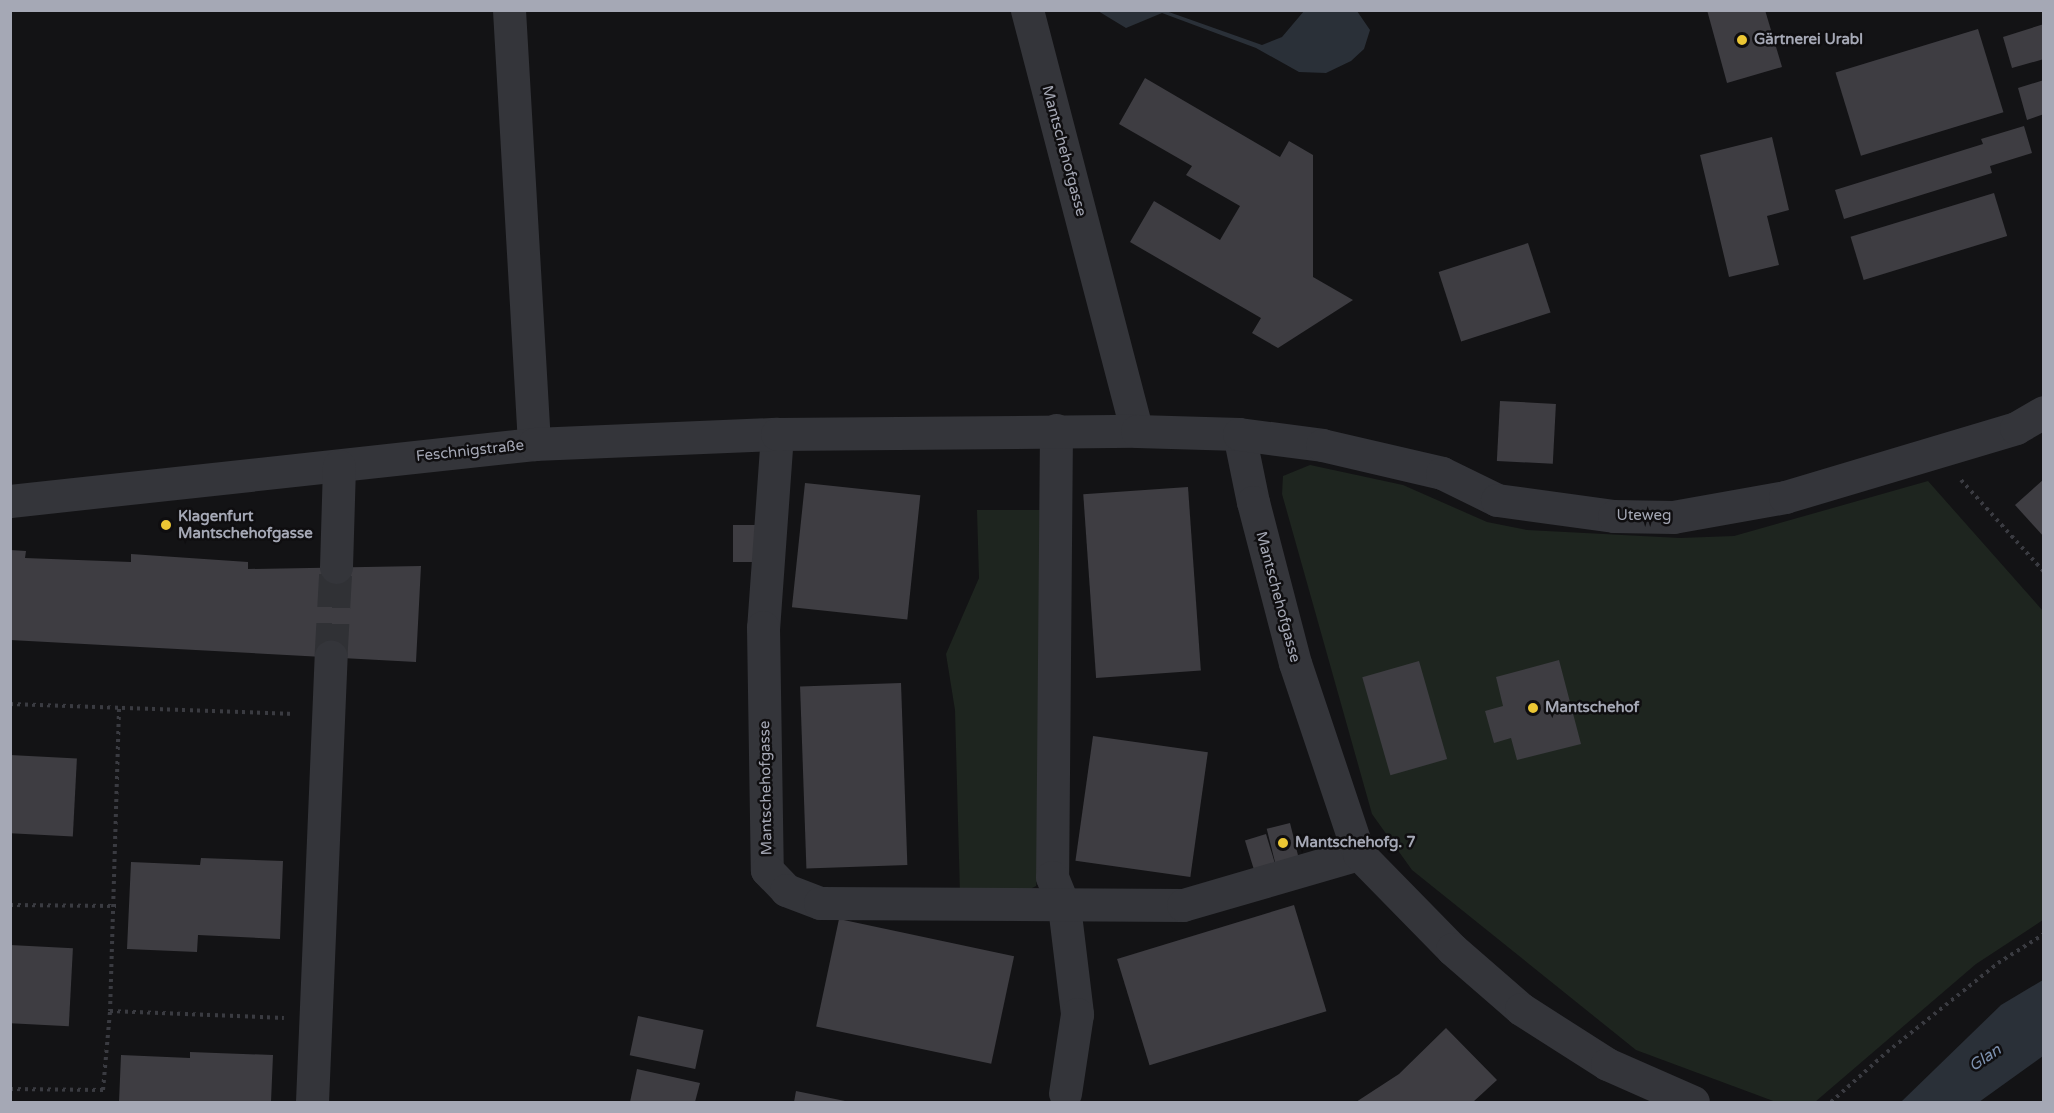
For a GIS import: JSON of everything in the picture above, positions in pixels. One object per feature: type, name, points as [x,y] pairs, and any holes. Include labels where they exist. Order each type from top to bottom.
[{"type":"street","name":"Feschnigstraße","points":[[10,501],[534,444],[509,10]]},
{"type":"street","name":"Mantschehofgasse","points":[[1027,10],[1137,431]]},
{"type":"street","name":"Uteweg","points":[[1239,434],[1322,446],[1442,473],[1497,500],[1614,516],[1673,517],[1785,497],[2016,428],[2043,412]]},
{"type":"street","points":[[534,444],[777,434],[1056,430],[1239,434]]},
{"type":"street","points":[[1056,430],[1052,877],[1064,906],[1077,1014],[1065,1093]]},
{"type":"street","name":"Mantschehofgasse","points":[[777,434],[763,627],[767,870],[786,890],[820,903],[1064,906],[1183,904],[1359,854]]},
{"type":"street","name":"Mantschehofgasse","points":[[1239,434],[1253,502],[1295,663],[1359,854],[1414,914],[1521,1009],[1607,1064],[1693,1102]]},
{"type":"street","points":[[336,567],[339,466]]},
{"type":"street","points":[[312,1102],[318,1019],[331,656]]},
{"type":"path","points":[[1934,451],[2043,572]]},
{"type":"path","points":[[10,704],[329,715]]},
{"type":"path","points":[[10,1089],[103,1090],[116,906],[119,709]]},
{"type":"path","points":[[10,905],[116,906]]},
{"type":"path","points":[[1831,1102],[1980,978],[2043,934]]},
{"type":"path","points":[[110,1011],[318,1019]]},
{"type":"shaded area","points":[[1310,465],[1403,485],[1487,522],[1527,530],[1680,538],[1734,536],[1928,481],[2043,611],[2043,920],[1976,964],[1815,1102],[1776,1102],[1636,1050],[1412,870],[1372,814],[1282,494],[1283,476]]},
{"type":"shaded area","points":[[977,510],[1044,510],[1042,851],[1036,886],[1017,896],[960,895],[955,710],[946,654],[979,578]]},
{"type":"water","points":[[1098,11],[1166,11],[1262,45],[1282,37],[1304,11],[1357,11],[1370,30],[1364,49],[1351,61],[1326,73],[1299,72],[1256,48],[1162,13],[1126,28]]},
{"type":"water","name":"Glan","points":[[2043,980],[2043,1056],[1979,1102],[1901,1102],[2001,1005]]},
{"type":"building","points":[[1707,10],[1765,10],[1782,67],[1727,83]]},
{"type":"building","points":[[2044,24],[2044,59],[2012,68],[2003,37]]},
{"type":"building","points":[[1978,29],[2003,112],[1861,156],[1836,73]]},
{"type":"building","points":[[1145,78],[1280,157],[1289,141],[1313,155],[1313,277],[1353,300],[1278,348],[1252,333],[1261,318],[1130,242],[1154,201],[1220,240],[1240,206],[1186,175],[1192,166],[1119,124]]},
{"type":"building","points":[[2044,80],[2044,114],[2027,120],[2018,88]]},
{"type":"building","points":[[2024,126],[2032,153],[1990,166],[1992,173],[1844,219],[1835,190],[1983,144],[1981,139]]},
{"type":"building","points":[[1772,137],[1789,210],[1767,216],[1779,265],[1729,277],[1700,155]]},
{"type":"building","points":[[1994,193],[2007,236],[1864,280],[1851,237]]},
{"type":"building","points":[[1528,243],[1551,312],[1461,341],[1439,272]]},
{"type":"building","points":[[1500,401],[1556,404],[1553,464],[1497,461]]},
{"type":"building","points":[[2044,479],[2044,537],[2015,505]]},
{"type":"building","points":[[805,483],[920,495],[907,619],[792,607]]},
{"type":"building","points":[[1188,487],[1201,671],[1096,678],[1083,494]]},
{"type":"building","points":[[733,525],[761,525],[761,562],[733,562]]},
{"type":"building","points":[[10,550],[26,551],[25,558],[131,562],[131,554],[248,562],[248,569],[421,566],[416,662],[10,640]]},
{"type":"building","name":"Mantschehof","points":[[1559,660],[1581,744],[1517,760],[1511,738],[1494,743],[1485,711],[1503,706],[1496,677]]},
{"type":"building","points":[[1419,661],[1447,759],[1390,775],[1362,677]]},
{"type":"building","points":[[901,683],[907,865],[806,868],[800,687]]},
{"type":"building","points":[[1093,736],[1208,752],[1190,877],[1075,861]]},
{"type":"building","points":[[10,755],[77,759],[73,836],[10,833]]},
{"type":"building","name":"Mantschehofg. 7","points":[[1290,823],[1299,858],[1275,864],[1267,829]]},
{"type":"building","points":[[1266,834],[1275,863],[1254,869],[1245,840]]},
{"type":"building","points":[[201,858],[283,861],[280,939],[198,935],[197,952],[127,949],[131,862],[200,865]]},
{"type":"building","points":[[1294,905],[1326,1011],[1150,1065],[1117,959]]},
{"type":"building","points":[[839,919],[1014,956],[991,1064],[816,1027]]},
{"type":"building","points":[[10,945],[73,948],[69,1026],[10,1023]]},
{"type":"building","points":[[638,1016],[704,1030],[695,1069],[630,1055]]},
{"type":"building","points":[[1446,1028],[1497,1080],[1473,1102],[1356,1102],[1399,1074]]},
{"type":"building","points":[[190,1052],[273,1055],[271,1102],[119,1102],[121,1055],[190,1058]]},
{"type":"building","points":[[637,1069],[700,1083],[695,1102],[630,1102]]},
{"type":"building","points":[[796,1091],[845,1101],[845,1102],[794,1102]]},
{"type":"tunnel","points":[[331,656],[336,567]]},
{"type":"place","name":"Gärtnerei Urabl","points":[[1742,40]]},
{"type":"place","name":"Klagenfurt Mantschehofgasse","points":[[166,525]]},
{"type":"place","name":"Mantschehof","points":[[1533,708]]},
{"type":"place","name":"Mantschehofg. 7","points":[[1283,843]]}]
